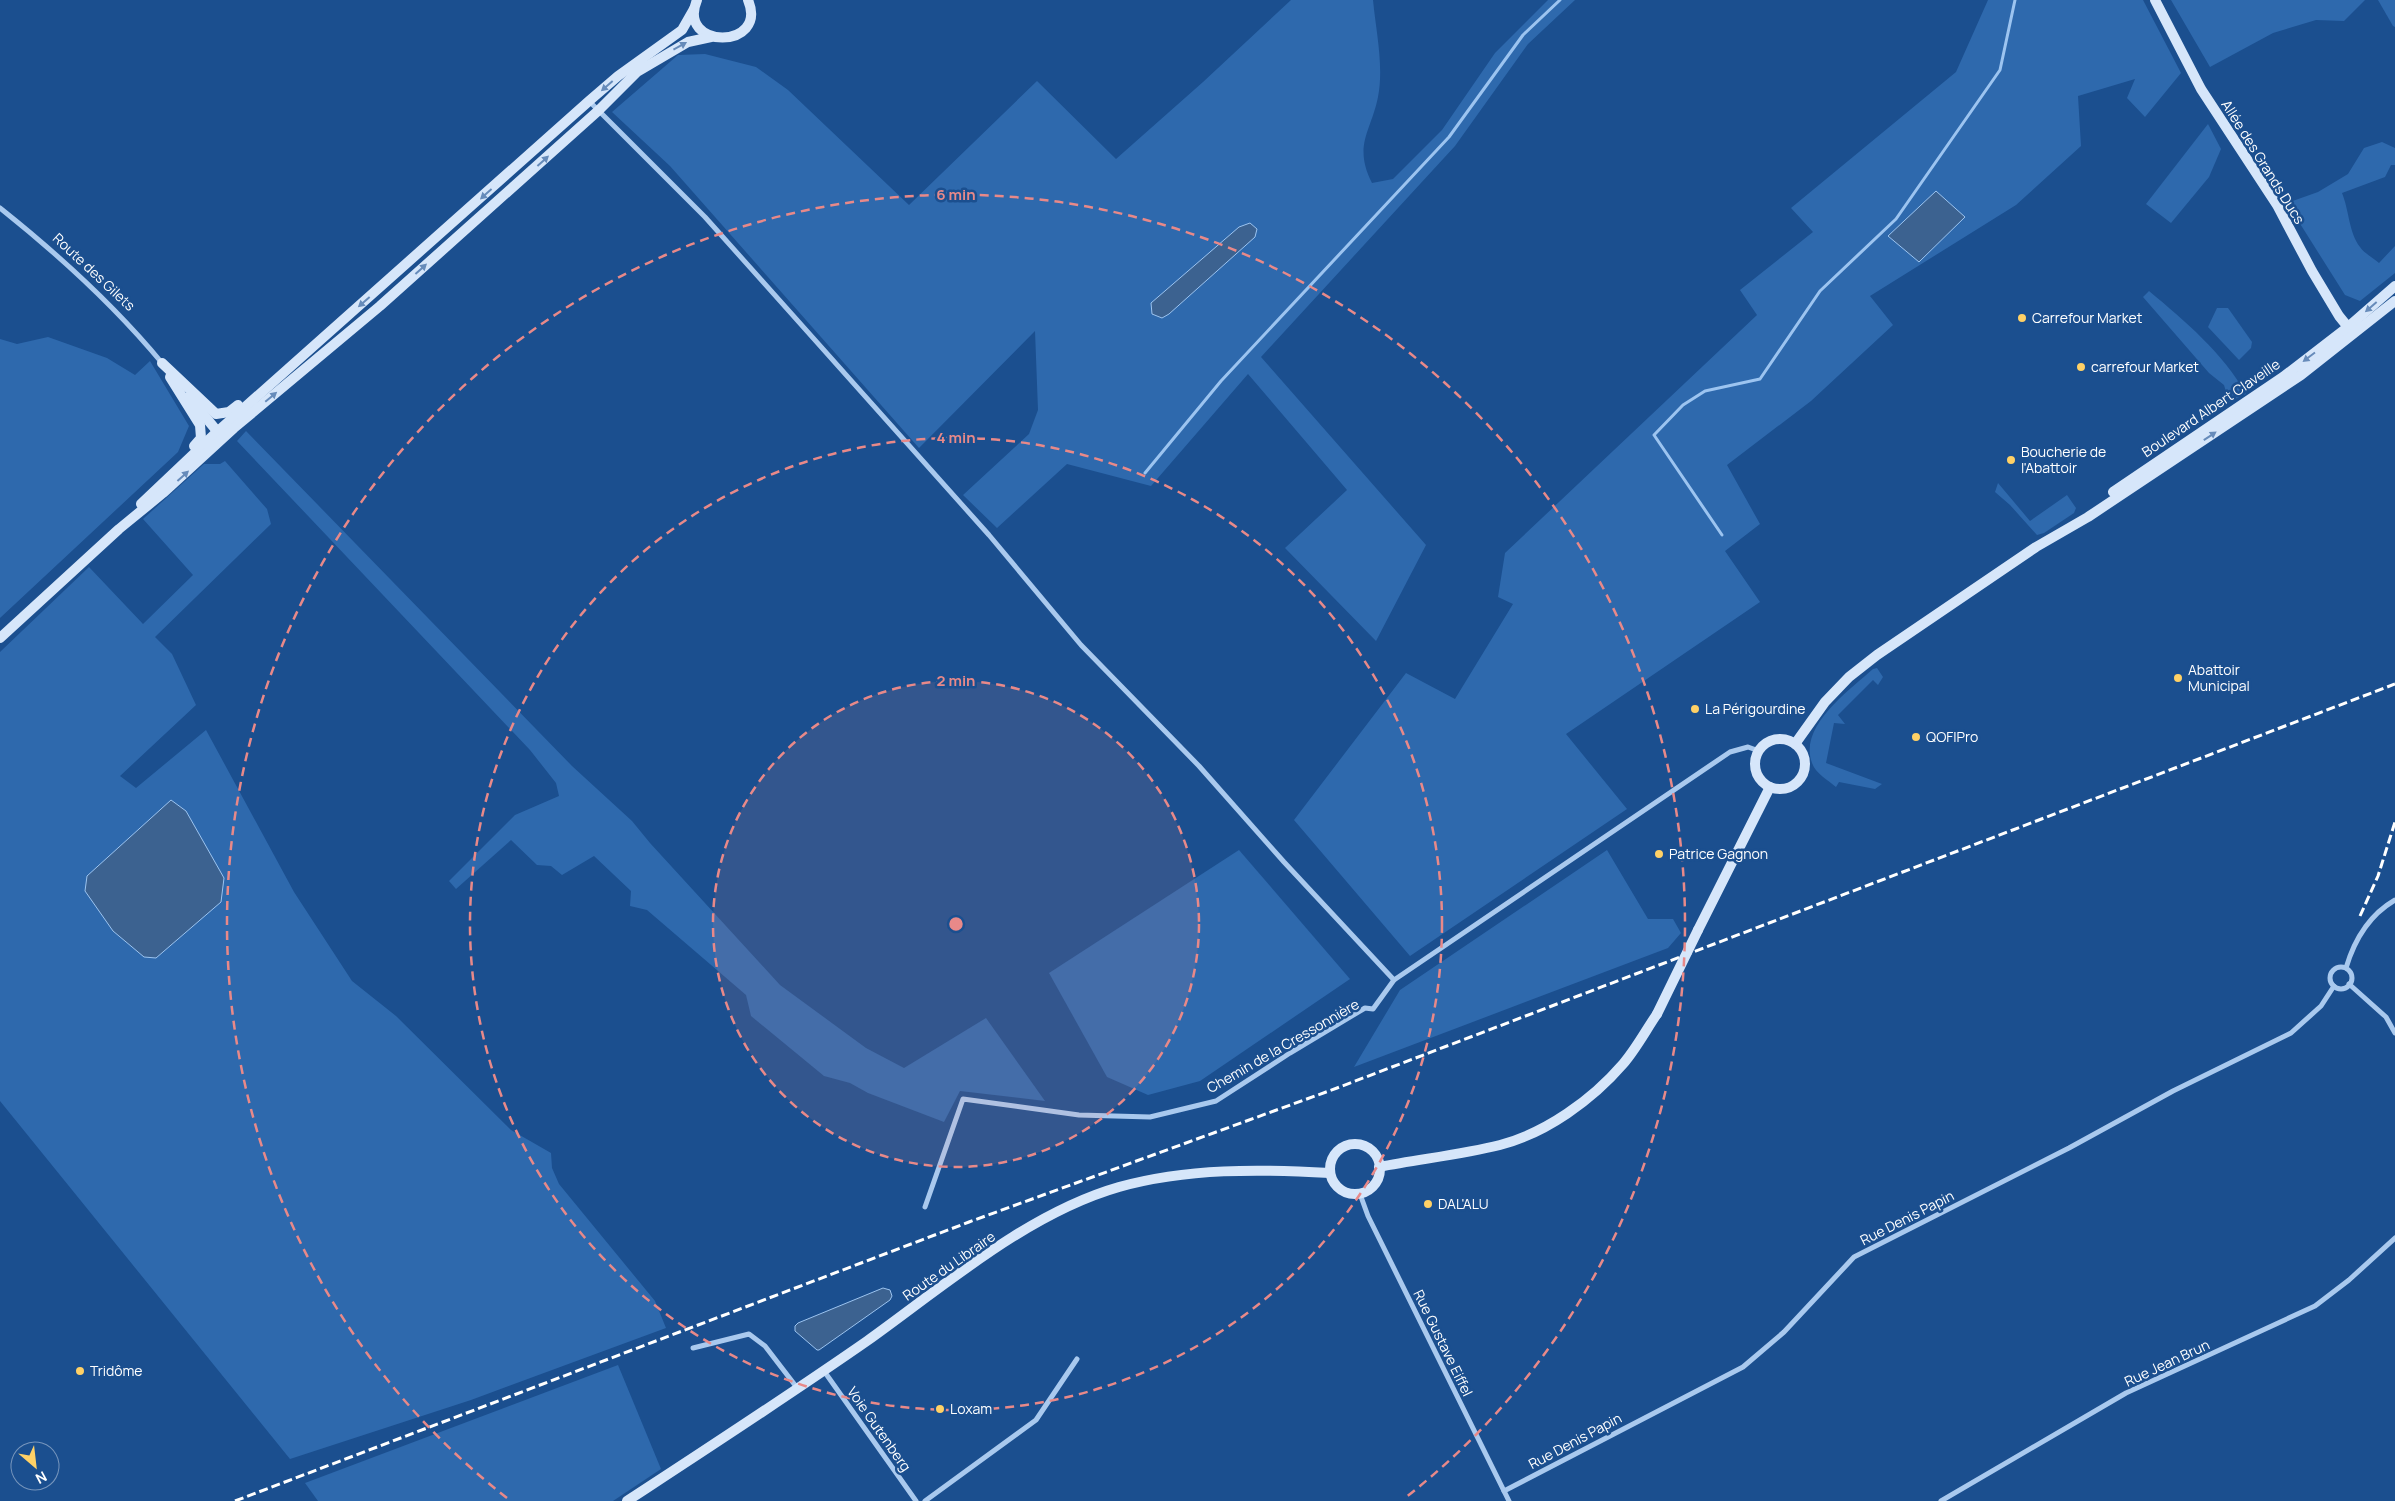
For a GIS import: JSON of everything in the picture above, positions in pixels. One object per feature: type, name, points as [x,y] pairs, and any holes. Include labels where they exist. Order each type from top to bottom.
[{"type":"main road","name":"Allée des Grands Ducs","points":[[2155,0],[2201,89],[2277,205],[2312,271],[2351,331]]},
{"type":"main road","points":[[0,638],[118,529],[172,474],[380,306],[599,110],[637,72],[688,42],[711,37],[728,39],[738,34],[746,26],[750,18],[750,2]]},
{"type":"main road","points":[[696,4],[694,17],[699,27],[711,37]]},
{"type":"main road","points":[[118,529],[164,493],[281,375],[589,101],[618,76],[682,30],[696,4]]},
{"type":"main road","name":"Boulevard Albert Claveille","points":[[2351,331],[2395,286]]},
{"type":"main road","name":"Boulevard Albert Claveille","points":[[1795,744],[1825,702],[1849,677],[1876,655],[2036,547],[2144,470],[2395,301]]},
{"type":"main road","name":"Route des Gilets","points":[[162,363],[216,414],[229,412],[261,385],[281,375]]},
{"type":"main road","name":"Route des Gilets","points":[[162,363],[220,435]]},
{"type":"main road","name":"Route des Gilets","points":[[162,363],[200,425],[201,438],[172,474]]},
{"type":"main road","points":[[1779,739],[1795,744],[1800,750],[1805,765],[1799,780],[1786,788],[1770,786],[1763,782],[1755,767],[1758,751],[1771,741],[1779,739]]},
{"type":"main road","points":[[1380,1167],[1500,1145],[1532,1133],[1564,1115],[1595,1093],[1624,1064],[1657,1014],[1770,786]]},
{"type":"main road","points":[[1351,1145],[1366,1147],[1373,1152],[1380,1167],[1377,1181],[1372,1187],[1360,1194],[1344,1192],[1332,1180],[1330,1172],[1333,1158],[1337,1152],[1351,1145]]},
{"type":"main road","name":"Route du Libraire","points":[[627,1501],[798,1389],[1017,1235],[1050,1216],[1095,1196],[1145,1181],[1182,1175],[1221,1172],[1330,1172]]},
{"type":"street","points":[[589,101],[705,217],[989,535],[1081,645],[1199,766],[1287,865],[1394,980],[1730,752],[1748,747],[1758,751]]},
{"type":"street","name":"Route des Gilets","points":[[0,208],[81,277],[134,330],[162,363]]},
{"type":"street","points":[[2346,968],[2353,945],[2372,920],[2395,900]]},
{"type":"street","points":[[2338,967],[2346,968],[2352,975],[2349,984],[2342,988],[2334,986],[2330,978],[2332,971],[2338,967]]},
{"type":"street","name":"Chemin de la Cressonnière","points":[[925,1207],[963,1098],[1078,1114],[1150,1117],[1216,1101],[1365,1008],[1372,1009],[1394,980]]},
{"type":"street","points":[[2349,984],[2386,1017],[2395,1033]]},
{"type":"street","name":"Rue Denis Papin","points":[[1504,1491],[1743,1366],[1784,1332],[1854,1257],[2069,1148],[2173,1090],[2291,1033],[2321,1006],[2334,986]]},
{"type":"street","name":"Rue Gustave Eiffel","points":[[1360,1194],[1368,1216],[1509,1501]]},
{"type":"street","name":"Rue Jean Brun","points":[[1941,1501],[2126,1393],[2315,1306],[2349,1280],[2395,1238]]},
{"type":"street","points":[[693,1348],[748,1334],[765,1346],[798,1389]]},
{"type":"street","points":[[925,1501],[1036,1420],[1077,1359]]},
{"type":"street","name":"Voie Gutenberg","points":[[824,1371],[916,1501]]},
{"type":"shaded area","points":[[1291,0],[1373,0],[1380,61],[1380,85],[1364,148],[1364,158],[1372,183],[1393,179],[1442,130],[1495,53],[1548,0],[1575,0],[1528,44],[1455,146],[1261,357],[1426,545],[1376,641],[1285,548],[1347,490],[1248,374],[1151,486],[1067,464],[997,528],[963,495],[1029,434],[1038,410],[1035,331],[919,448],[670,166],[612,112],[678,55],[705,54],[756,67],[788,90],[909,205],[1037,81],[1116,159],[1203,82]]},
{"type":"shaded area","points":[[1988,0],[2143,0],[2181,73],[2145,117],[2127,98],[2135,79],[2078,96],[2081,146],[2016,205],[1870,296],[1893,325],[1811,401],[1727,465],[1760,524],[1725,551],[1760,602],[1566,734],[1627,809],[1410,956],[1294,820],[1406,673],[1455,699],[1513,604],[1498,597],[1505,553],[1757,315],[1740,290],[1813,232],[1791,208],[1956,72]]},
{"type":"shaded area","points":[[2171,0],[2365,0],[2344,21],[2316,20],[2273,33],[2210,67]]},
{"type":"shaded area","points":[[2378,0],[2395,0],[2395,27],[2393,26]]},
{"type":"shaded area","points":[[2208,124],[2221,149],[2209,177],[2171,223],[2146,204]]},
{"type":"shaded area","points":[[2382,142],[2395,148],[2395,165],[2391,165],[2385,177],[2342,193],[2351,228],[2356,241],[2364,251],[2379,263],[2395,246],[2395,273],[2360,301],[2345,295],[2287,203],[2318,192],[2348,174],[2364,148]]},
{"type":"shaded area","points":[[1936,191],[1965,217],[1919,262],[1888,236]]},
{"type":"shaded area","points":[[1250,223],[1257,229],[1255,237],[1169,314],[1162,318],[1152,314],[1151,303],[1239,227]]},
{"type":"shaded area","points":[[2149,291],[2215,351],[2246,394],[2229,402],[2224,385],[2209,373],[2143,297]]},
{"type":"shaded area","points":[[2217,308],[2228,308],[2252,342],[2251,348],[2239,360],[2208,327]]},
{"type":"shaded area","points":[[48,337],[107,358],[135,375],[150,361],[189,426],[178,452],[0,618],[0,339],[17,344]]},
{"type":"shaded area","points":[[246,431],[572,766],[632,821],[780,985],[866,1048],[904,1068],[986,1018],[1045,1101],[960,1091],[944,1122],[868,1093],[850,1083],[824,1076],[751,1016],[746,995],[647,910],[630,906],[631,891],[594,856],[562,875],[551,866],[537,865],[511,840],[456,889],[449,881],[515,815],[559,796],[556,783],[530,750],[237,441]]},
{"type":"shaded area","points":[[225,461],[267,509],[271,524],[155,637],[172,654],[196,705],[120,776],[136,788],[206,730],[294,892],[352,981],[396,1016],[511,1130],[551,1153],[552,1168],[559,1184],[655,1301],[666,1328],[471,1400],[290,1459],[0,1101],[0,652],[89,567],[143,624],[193,575],[143,519],[204,464],[220,464]]},
{"type":"shaded area","points":[[1998,483],[2030,521],[2067,495],[2076,508],[2074,513],[2044,533],[2037,535],[2010,505],[1995,492]]},
{"type":"shaded area","points":[[1877,668],[1883,677],[1878,685],[1873,680],[1838,715],[1845,724],[1834,723],[1826,763],[1882,784],[1875,789],[1839,782],[1836,787],[1819,774],[1812,763],[1810,749],[1812,736],[1819,723],[1840,698],[1873,669]]},
{"type":"shaded area","points":[[171,800],[186,811],[224,878],[221,902],[156,958],[144,957],[113,931],[85,891],[87,876]]},
{"type":"shaded area","points":[[1239,850],[1350,979],[1200,1081],[1148,1095],[1107,1077],[1049,973]]},
{"type":"shaded area","points":[[1607,850],[1648,919],[1673,919],[1681,933],[1668,948],[1354,1067],[1400,990]]},
{"type":"shaded area","points":[[883,1288],[890,1290],[892,1296],[890,1300],[819,1350],[795,1331],[795,1326],[798,1323]]},
{"type":"shaded area","points":[[618,1365],[661,1469],[613,1501],[318,1501],[305,1483]]},
{"type":"waterway","points":[[1145,473],[1221,381],[1449,137],[1523,35],[1560,0]]},
{"type":"waterway","points":[[1722,535],[1654,435],[1683,405],[1705,391],[1760,379],[1820,291],[1896,219],[2000,70],[2015,0]]},
{"type":"railway","points":[[235,1501],[969,1222],[1337,1088],[2395,684]]},
{"type":"railway","points":[[2360,916],[2378,876],[2395,822]]},
{"type":"place","name":"Carrefour Market","points":[[2022,318]]},
{"type":"place","name":"carrefour Market","points":[[2081,367]]},
{"type":"place","name":"Boucherie de l'Abattoir","points":[[2011,460]]},
{"type":"place","name":"Abattoir Municipal","points":[[2178,678]]},
{"type":"place","name":"La Périgourdine","points":[[1695,709]]},
{"type":"place","name":"QOFIPro","points":[[1916,737]]},
{"type":"place","name":"Patrice Gagnon","points":[[1659,854]]},
{"type":"place","name":"DAL'ALU","points":[[1428,1204]]},
{"type":"place","name":"Tridôme","points":[[80,1371]]},
{"type":"place","name":"Loxam","points":[[940,1409]]}]
